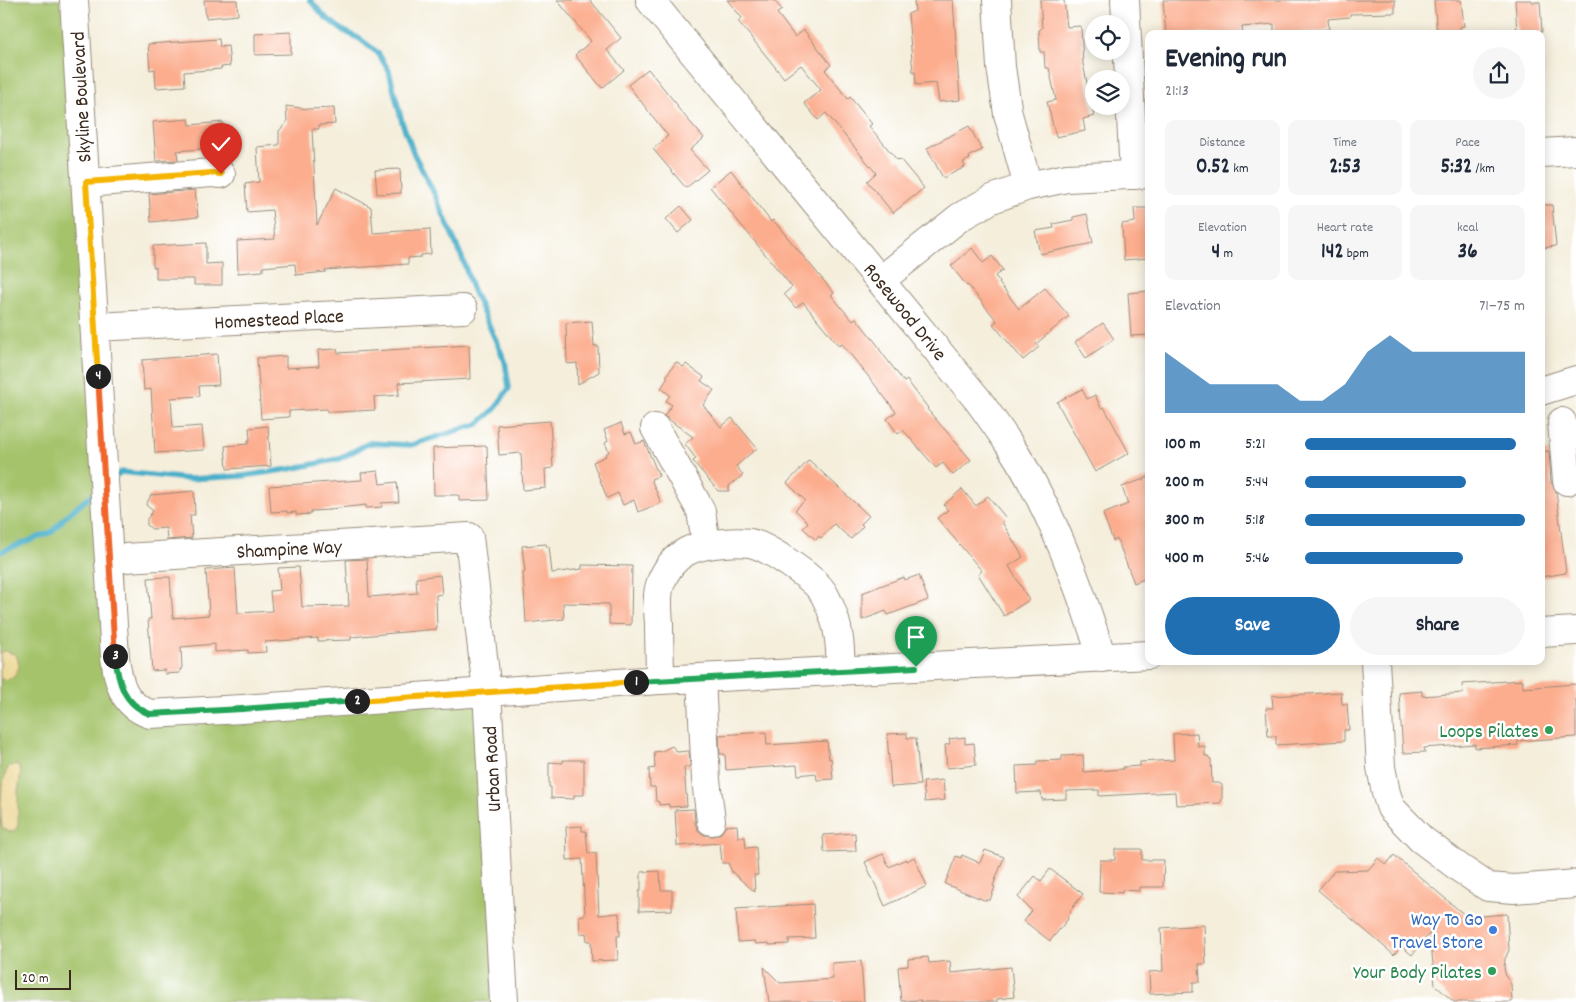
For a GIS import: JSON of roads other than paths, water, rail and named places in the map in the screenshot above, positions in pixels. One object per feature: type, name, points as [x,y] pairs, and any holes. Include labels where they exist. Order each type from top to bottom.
[{"type":"street","name":"Skyline Boulevard","points":[[74,0],[109,559],[117,674],[122,690],[139,710],[150,714],[487,691]]},
{"type":"street","name":"Rosewood Drive","points":[[650,0],[978,400],[1010,446],[1036,489],[1060,540],[1078,586],[1102,658]]},
{"type":"street","points":[[997,0],[1001,67],[1008,114],[1028,186]]},
{"type":"street","points":[[881,280],[960,216],[992,200],[1028,186],[1067,178],[1142,174],[1125,0]]},
{"type":"street","points":[[1545,153],[1576,151]]},
{"type":"street","points":[[86,182],[212,173],[221,174]]},
{"type":"street","name":"Homestead Place","points":[[95,327],[463,309]]},
{"type":"street","points":[[1545,390],[1576,380]]},
{"type":"street","points":[[1560,421],[1567,481]]},
{"type":"street","points":[[655,428],[701,511],[706,544]]},
{"type":"street","name":"Shampine Way","points":[[109,559],[469,537]]},
{"type":"street","name":"Urban Road","points":[[469,537],[487,691],[504,1002]]},
{"type":"street","points":[[660,680],[658,600],[660,584],[666,570],[676,558],[689,549],[706,544],[738,542],[751,543],[766,548],[812,581],[823,592],[840,634],[841,671]]},
{"type":"street","points":[[1545,633],[1576,631]]},
{"type":"street","points":[[487,691],[660,680],[1145,655]]},
{"type":"street","points":[[1375,665],[1381,767],[1390,808],[1421,839],[1488,887],[1514,889],[1576,884]]},
{"type":"street","points":[[701,678],[706,780],[711,821]]},
{"type":"waterway","points":[[113,478],[121,472],[188,479],[243,476],[339,459],[369,443],[411,445],[478,424],[495,409],[509,388],[505,361],[472,288],[463,260],[435,195],[414,154],[402,122],[389,71],[378,53],[324,16],[310,0]]},
{"type":"waterway","points":[[0,552],[52,532],[68,514],[96,492]]},
{"type":"place","name":"Loops Pilates","points":[[1549,730]]},
{"type":"place","name":"Way To Go Travel Store","points":[[1493,930]]},
{"type":"place","name":"Your Body Pilates","points":[[1492,971]]}]
